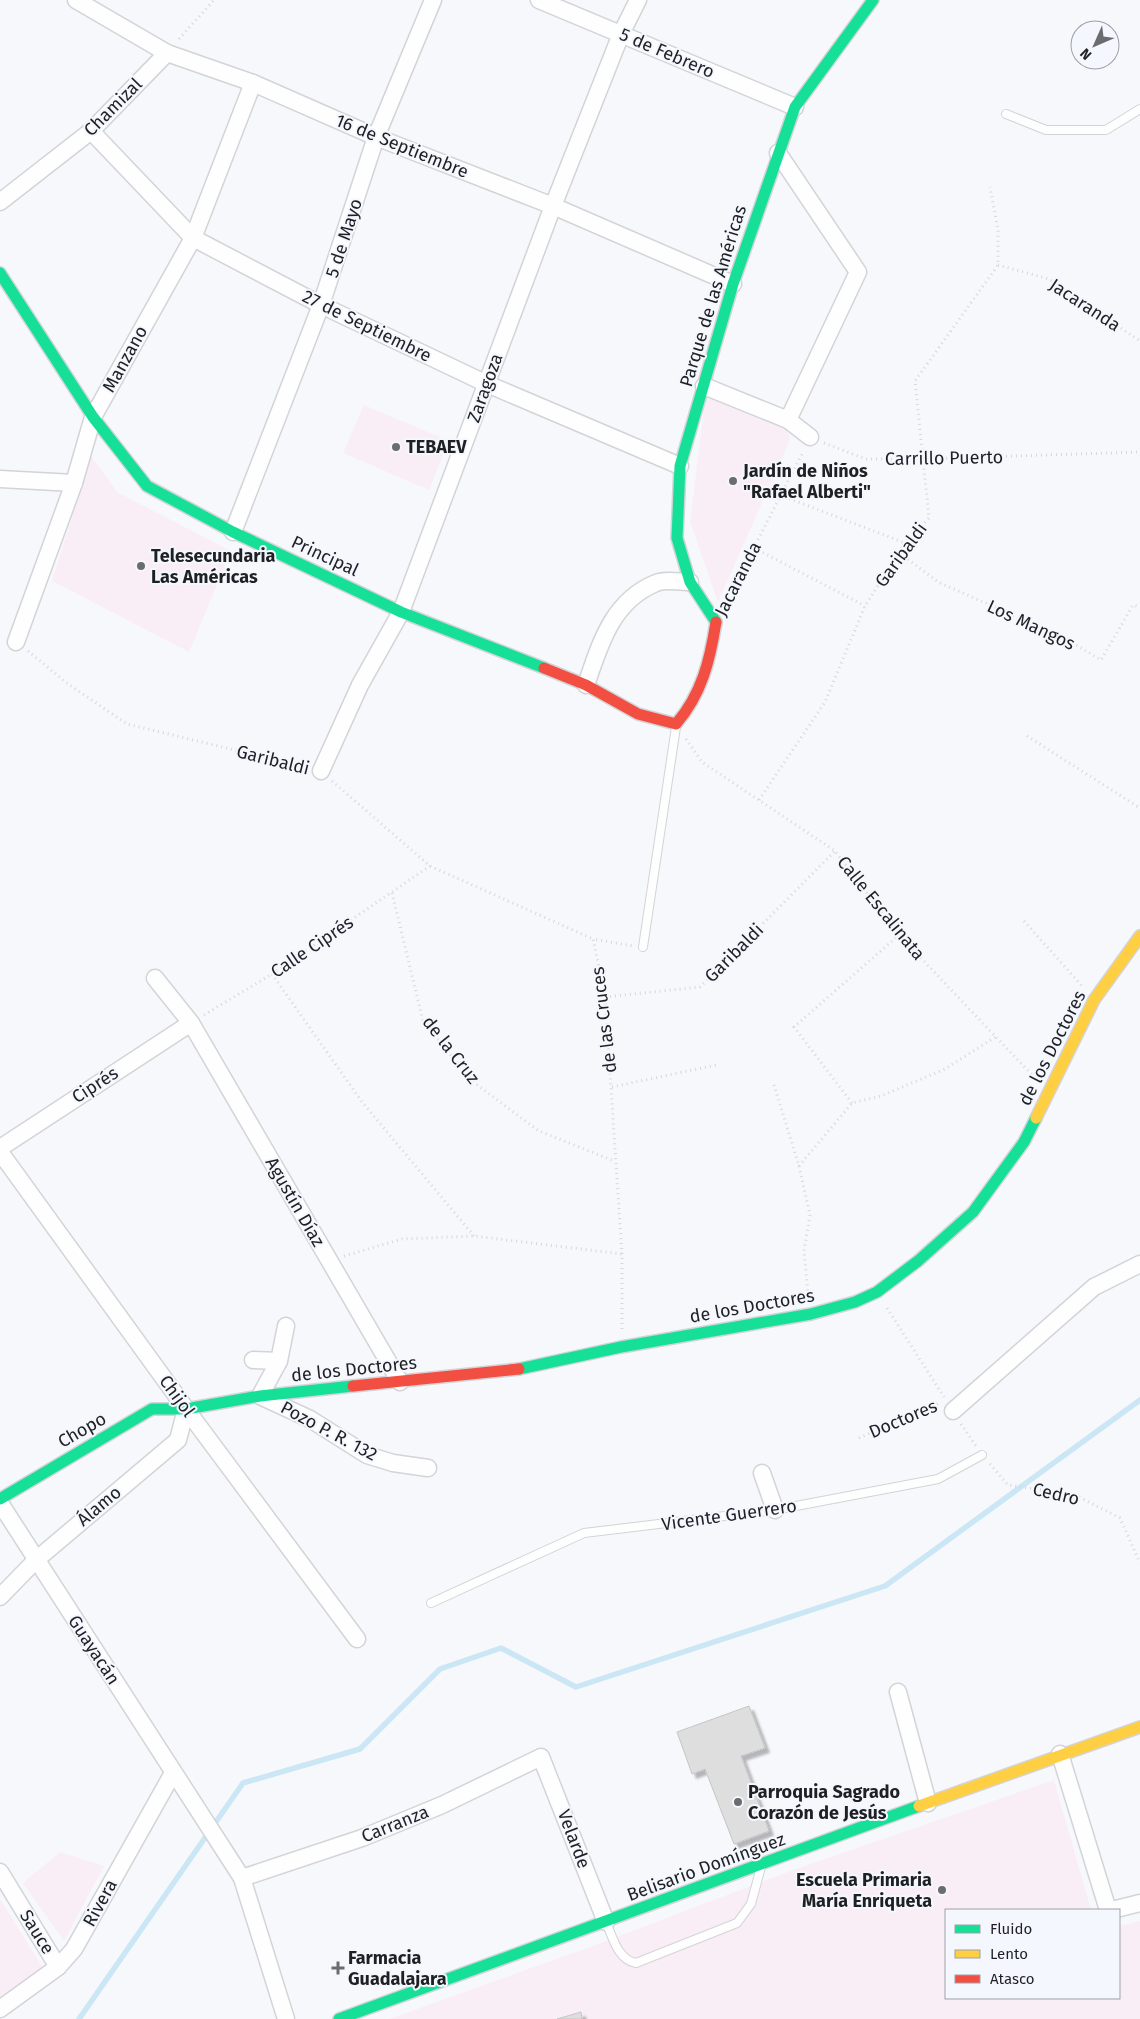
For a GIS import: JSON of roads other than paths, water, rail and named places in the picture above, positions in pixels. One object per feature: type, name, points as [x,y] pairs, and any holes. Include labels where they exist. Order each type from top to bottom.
[{"type":"street","name":"16 de Septiembre","points":[[76,0],[167,53],[253,83],[376,138],[553,206],[732,284]]},
{"type":"street","name":"5 de Mayo","points":[[233,532],[322,306],[376,138],[433,0]]},
{"type":"street","name":"5 de Febrero","points":[[539,0],[795,107]]},
{"type":"street","name":"Zaragoza","points":[[321,771],[360,686],[401,612],[553,206],[621,34],[638,0]]},
{"type":"street","name":"Parque de las Américas","points":[[716,621],[690,582],[677,538],[680,466],[732,284],[795,107],[844,37],[874,0]]},
{"type":"street","name":"Chamizal","points":[[0,202],[91,131],[167,53]]},
{"type":"street","name":"Manzano","points":[[16,642],[74,483],[93,417],[193,238],[253,83]]},
{"type":"street","name":"27 de Septiembre","points":[[91,131],[193,238],[322,306],[487,384],[680,466]]},
{"type":"street","points":[[778,153],[858,272],[788,420]]},
{"type":"street","name":"Principal","points":[[0,273],[93,417],[147,486],[233,532],[401,612],[586,684],[638,714],[676,724]]},
{"type":"street","points":[[704,386],[788,420],[810,437]]},
{"type":"street","points":[[0,479],[74,483]]},
{"type":"street","points":[[586,684],[604,632],[629,599],[657,582],[690,582]]},
{"type":"street","name":"Jacaranda","points":[[676,724],[689,710],[700,691],[711,657],[716,621]]},
{"type":"street","name":"de los Doctores","points":[[186,1409],[260,1396],[529,1368],[621,1347],[811,1314],[855,1302],[877,1292],[918,1261],[973,1212],[1024,1142],[1094,1000],[1140,936]]},
{"type":"street","name":"Agustín Díaz","points":[[155,978],[191,1023],[400,1382]]},
{"type":"street","name":"Ciprés","points":[[0,1148],[191,1023]]},
{"type":"street","name":"Chijol","points":[[0,1152],[186,1409],[357,1639]]},
{"type":"street","points":[[950,1406],[1094,1288],[1140,1264]]},
{"type":"street","points":[[260,1396],[279,1361],[286,1326]]},
{"type":"street","points":[[253,1360],[279,1361]]},
{"type":"street","name":"Pozo P. R. 132","points":[[260,1396],[310,1419],[367,1455],[393,1463],[428,1468]]},
{"type":"street","name":"Chopo","points":[[0,1498],[152,1410],[186,1409]]},
{"type":"street","name":"Álamo","points":[[0,1597],[36,1560],[178,1440],[186,1409]]},
{"type":"street","points":[[762,1473],[775,1510]]},
{"type":"street","name":"Guayacán","points":[[0,1503],[242,1878],[286,2019]]},
{"type":"street","points":[[898,1692],[928,1803]]},
{"type":"street","name":"Belisario Domínguez","points":[[339,2019],[1140,1726]]},
{"type":"street","points":[[1060,1754],[1108,1909]]},
{"type":"street","name":"Carranza","points":[[242,1878],[362,1838],[442,1805],[542,1756]]},
{"type":"street","name":"Velarde","points":[[542,1756],[606,1922]]},
{"type":"street","name":"Rivera","points":[[0,2009],[58,1967],[74,1949],[173,1773]]},
{"type":"street","name":"Sauce","points":[[0,1872],[58,1967]]},
{"type":"street","points":[[1116,1909],[1140,1903]]},
{"type":"lane","points":[[1006,114],[1046,130],[1106,130],[1140,109]]},
{"type":"lane","points":[[643,947],[676,724]]},
{"type":"lane","name":"Vicente Guerrero","points":[[432,1603],[584,1533],[775,1510],[938,1479],[982,1455]]},
{"type":"lane","points":[[606,1922],[620,1954],[627,1961],[636,1963],[737,1922],[751,1904],[761,1865]]},
{"type":"waterway","points":[[79,2019],[243,1783],[360,1749],[440,1669],[501,1648],[576,1687],[885,1586],[1140,1400]]},
{"type":"place","name":"TEBAEV","points":[[396,447]]},
{"type":"place","name":"Jardín de Niños \"Rafael Alberti\"","points":[[733,481]]},
{"type":"place","name":"Telesecundaria Las Américas","points":[[141,566]]},
{"type":"place","name":"Parroquia Sagrado Corazón de Jesús","points":[[738,1802]]},
{"type":"place","name":"Escuela Primaria María Enriqueta","points":[[942,1890]]},
{"type":"place","name":"Farmacia Guadalajara","points":[[338,1968]]}]
